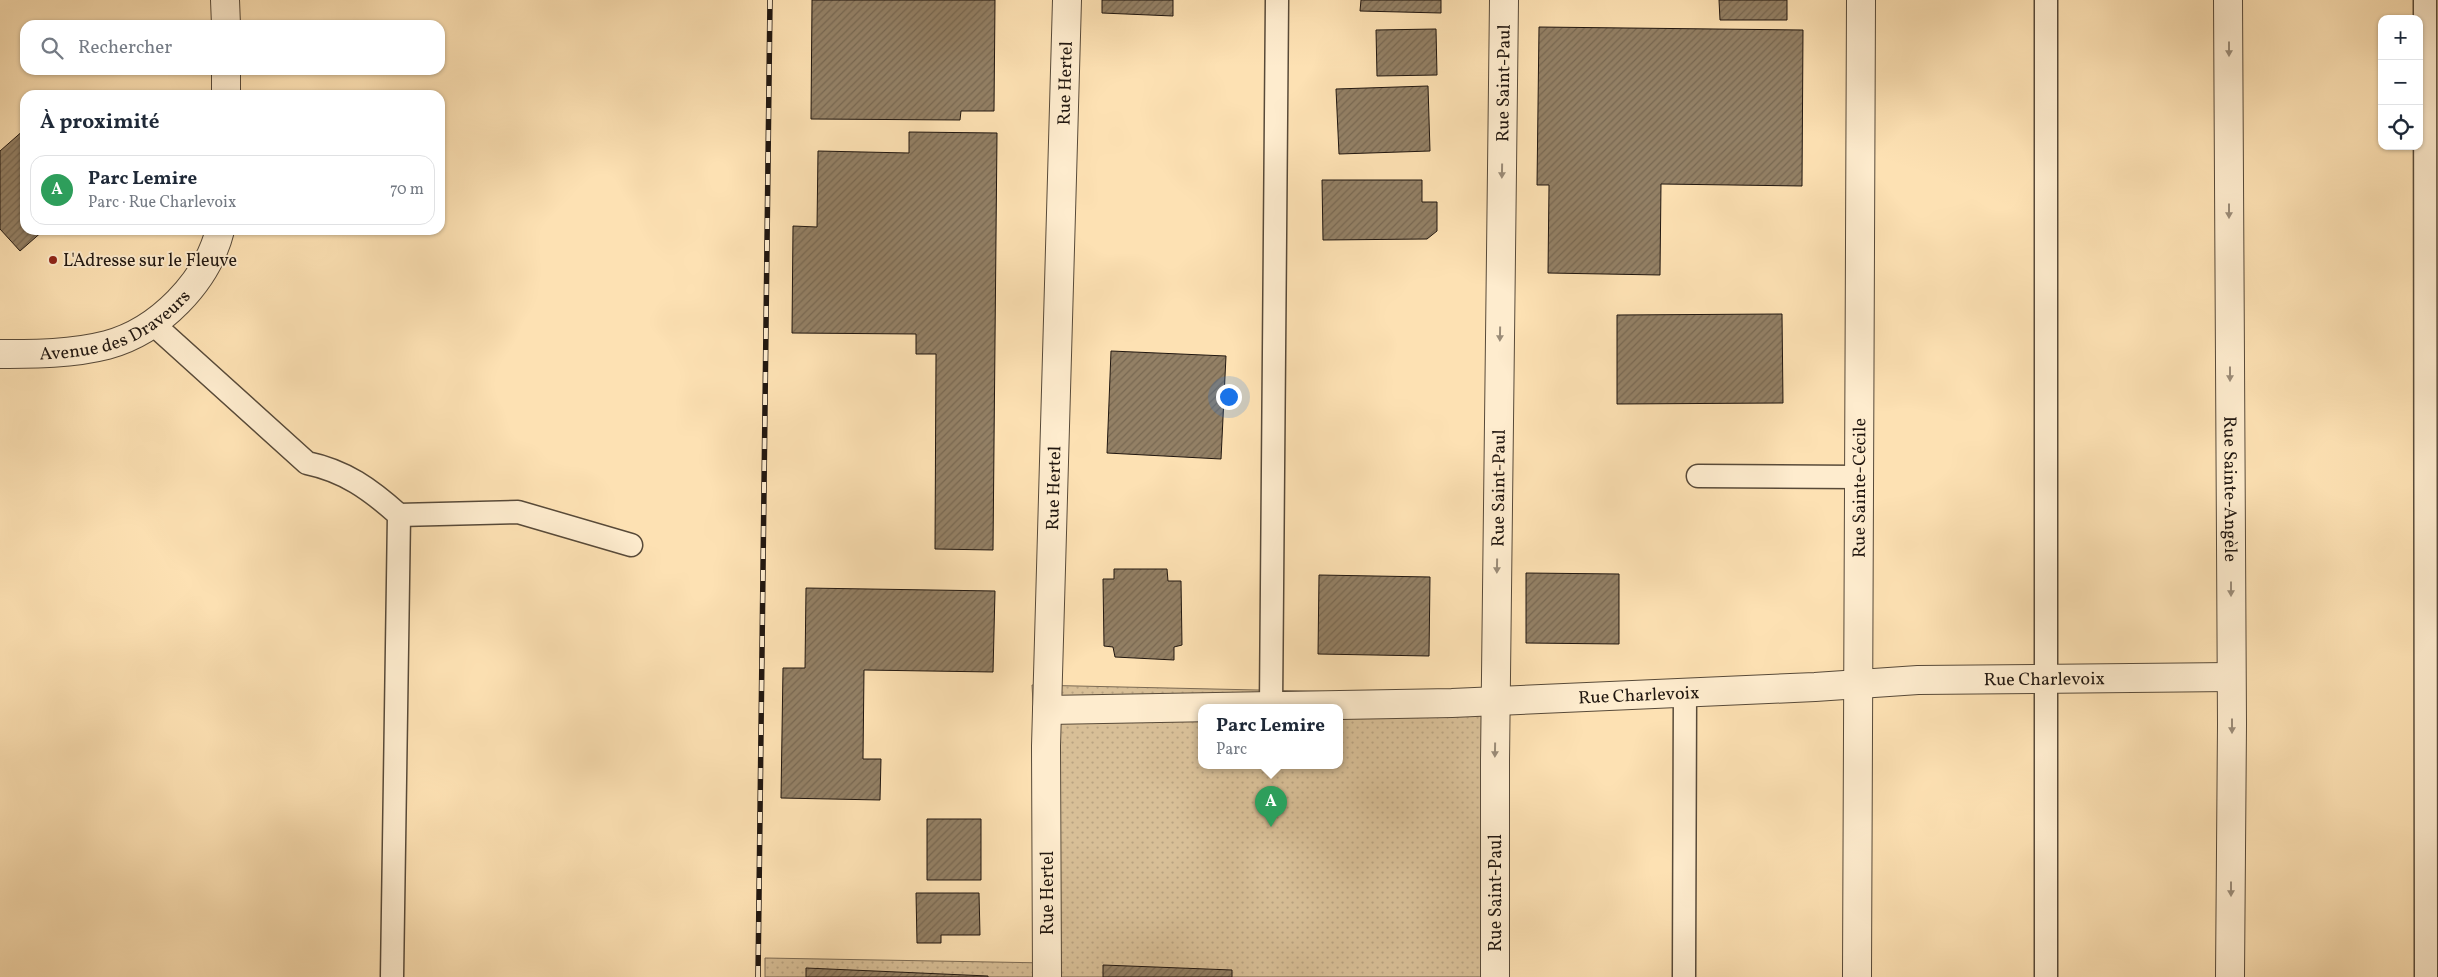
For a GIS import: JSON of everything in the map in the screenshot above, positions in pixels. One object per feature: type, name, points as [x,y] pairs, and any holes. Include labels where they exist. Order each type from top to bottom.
[{"type":"street","points":[[225,0],[226,20]]},
{"type":"street","name":"Rue Hertel","points":[[1047,977],[1047,710],[1067,0]]},
{"type":"street","name":"Rue Saint-Paul","points":[[1494,977],[1504,0]]},
{"type":"street","name":"Rue Sainte-Cécile","points":[[1857,977],[1861,0]]},
{"type":"street","name":"Rue Sainte-Angèle","points":[[2228,0],[2231,677],[2230,977]]},
{"type":"street","points":[[226,75],[226,90]]},
{"type":"street","name":"Avenue des Draveurs","points":[[0,354],[55,353],[98,347],[128,337],[152,323],[173,306],[194,284],[212,254],[218,235]]},
{"type":"street","name":"Rue Charlevoix","points":[[1343,704],[1496,701],[1685,693],[1918,680],[2231,677]]},
{"type":"street","name":"Rue Charlevoix","points":[[1047,710],[1198,707]]},
{"type":"lane","points":[[1271,704],[1277,0]]},
{"type":"lane","points":[[2046,0],[2046,977]]},
{"type":"lane","points":[[2425,0],[2426,977]]},
{"type":"lane","points":[[152,323],[307,463],[352,478],[375,493],[399,515],[518,512],[631,545]]},
{"type":"lane","points":[[1698,476],[1859,477]]},
{"type":"lane","points":[[392,977],[399,515]]},
{"type":"lane","points":[[1684,977],[1685,693]]},
{"type":"shaded area","points":[[1032,685],[1484,695],[1499,977],[765,977],[765,958],[1048,963]]},
{"type":"building","points":[[812,0],[995,0],[994,111],[961,111],[960,120],[811,119]]},
{"type":"building","points":[[1102,0],[1173,0],[1173,16],[1102,13]]},
{"type":"building","points":[[1361,0],[1441,0],[1441,13],[1360,11]]},
{"type":"building","points":[[1719,0],[1787,0],[1787,20],[1720,20]]},
{"type":"building","points":[[1539,27],[1803,30],[1802,186],[1661,184],[1660,275],[1548,273],[1549,185],[1537,185]]},
{"type":"building","points":[[1436,29],[1437,75],[1377,76],[1376,30]]},
{"type":"building","points":[[1428,86],[1430,151],[1339,154],[1336,89]]},
{"type":"building","points":[[909,132],[997,133],[993,550],[935,549],[936,354],[916,354],[916,334],[792,333],[793,226],[817,227],[818,151],[909,153]]},
{"type":"building","points":[[20,133],[20,235],[38,235],[20,251],[0,229],[0,151]]},
{"type":"building","points":[[1322,180],[1422,180],[1422,202],[1437,202],[1437,231],[1427,239],[1323,240]]},
{"type":"building","points":[[1782,314],[1783,403],[1617,404],[1617,315]]},
{"type":"building","points":[[1111,351],[1226,356],[1221,459],[1107,453]]},
{"type":"building","points":[[1114,569],[1167,569],[1168,581],[1181,581],[1182,645],[1174,647],[1174,660],[1115,657],[1113,647],[1104,646],[1103,579],[1114,579]]},
{"type":"building","points":[[1526,573],[1619,574],[1619,644],[1526,643]]},
{"type":"building","points":[[1319,575],[1430,577],[1429,656],[1318,654]]},
{"type":"building","points":[[806,588],[995,591],[993,672],[864,670],[863,759],[881,759],[880,800],[781,798],[783,668],[805,668]]},
{"type":"building","points":[[927,819],[981,819],[981,880],[927,880]]},
{"type":"building","points":[[916,893],[979,893],[980,935],[941,935],[941,943],[917,943]]},
{"type":"building","points":[[1103,965],[1232,970],[1232,977],[1103,977]]},
{"type":"building","points":[[806,968],[988,976],[988,977],[806,977]]},
{"type":"railway","points":[[758,977],[770,0]]},
{"type":"place","name":"L'Adresse sur le Fleuve","points":[[53,260]]},
{"type":"place","name":"Parc Lemire","points":[[1271,827]]}]
